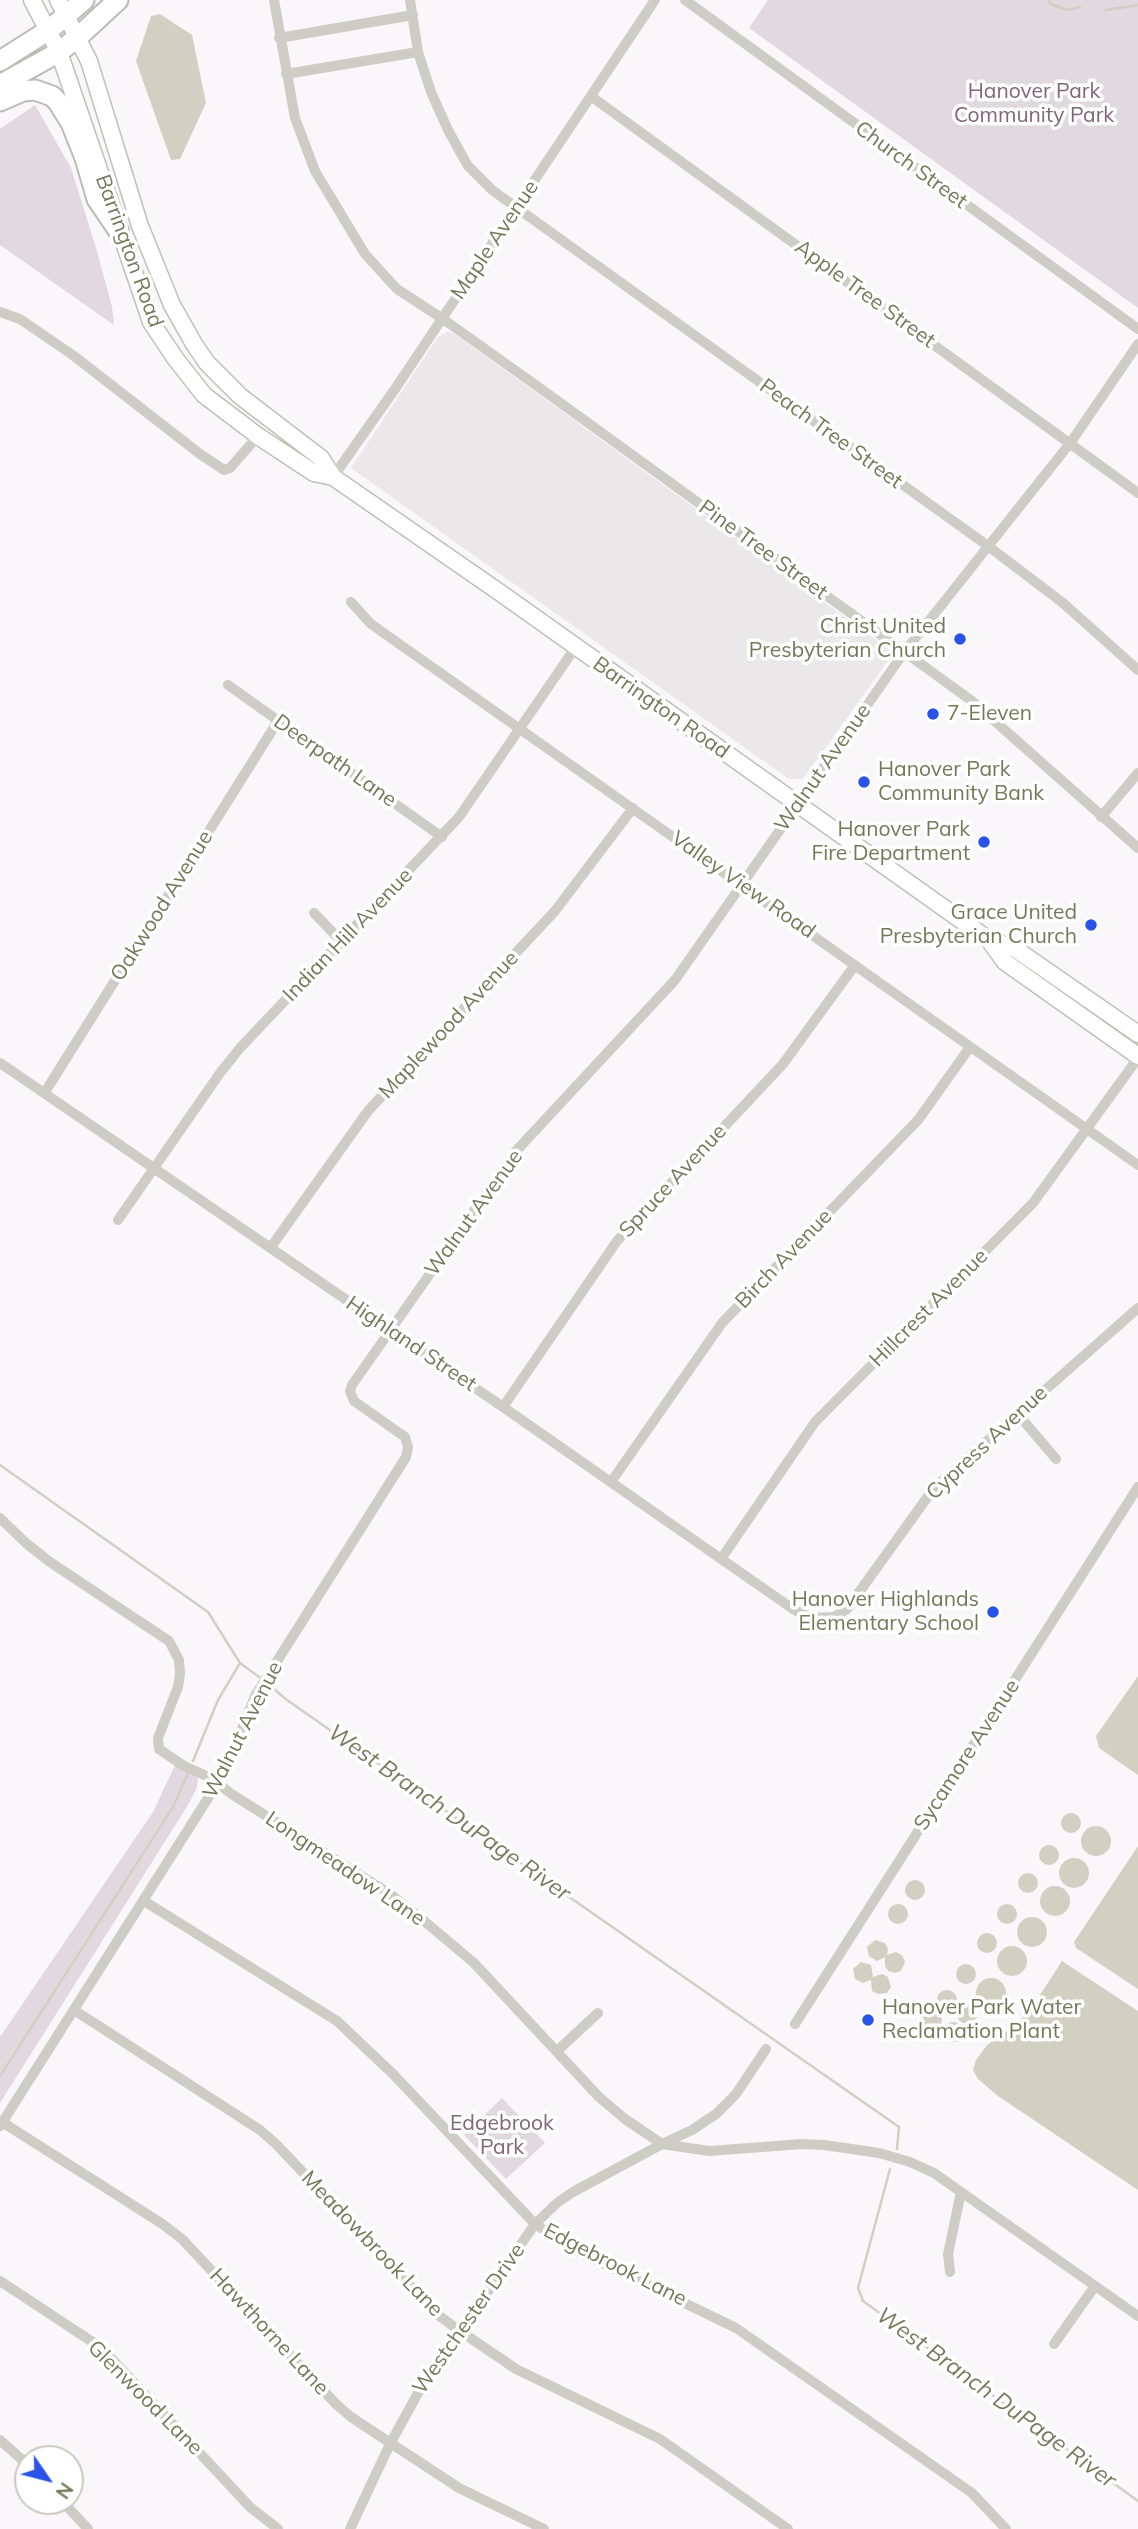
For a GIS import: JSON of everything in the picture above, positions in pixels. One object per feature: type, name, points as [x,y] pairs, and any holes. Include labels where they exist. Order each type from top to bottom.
[{"type":"highway","points":[[0,61],[49,30],[63,8],[84,0]]},
{"type":"highway","points":[[0,85],[59,52],[118,0]]},
{"type":"highway","points":[[0,101],[23,91],[35,90],[52,96],[58,102],[81,146],[97,199],[118,230]]},
{"type":"main road","name":"Barrington Road","points":[[32,0],[59,52],[151,322],[204,395],[258,436],[314,473],[333,477],[502,594],[989,940],[1014,948],[1138,1034]]},
{"type":"main road","name":"Barrington Road","points":[[63,8],[89,61],[140,226],[172,304],[194,344],[207,363],[240,396],[321,458],[333,477]]},
{"type":"main road","name":"Barrington Road","points":[[989,940],[1005,962],[1138,1057]]},
{"type":"street","name":"Pine Tree Street","points":[[274,0],[295,118],[315,171],[365,254],[397,289],[443,318],[972,701],[1138,848]]},
{"type":"street","name":"Peach Tree Street","points":[[410,0],[418,52],[431,92],[468,166],[492,190],[988,546],[1063,603],[1138,670]]},
{"type":"street","name":"Maple Avenue","points":[[333,477],[443,318],[655,0]]},
{"type":"street","name":"Church Street","points":[[685,0],[1138,329]]},
{"type":"street","points":[[279,38],[412,15]]},
{"type":"street","points":[[286,74],[418,52]]},
{"type":"street","name":"Apple Tree Street","points":[[592,96],[1138,493]]},
{"type":"street","points":[[0,312],[20,319],[74,356],[224,470],[230,468],[258,436]]},
{"type":"street","name":"Walnut Avenue","points":[[1,2124],[217,1784],[226,1769],[255,1696],[408,1452],[405,1437],[354,1401],[350,1391],[389,1330],[516,1151],[675,980],[905,651],[1070,442],[1138,344]]},
{"type":"street","name":"Valley View Road","points":[[351,602],[371,624],[1138,1165]]},
{"type":"street","name":"Indian Hill Avenue","points":[[118,1220],[240,1048],[442,838],[459,817],[575,648]]},
{"type":"street","name":"Deerpath Lane","points":[[228,685],[442,838]]},
{"type":"street","name":"Oakwood Avenue","points":[[45,1092],[278,721]]},
{"type":"street","points":[[1101,817],[1138,773]]},
{"type":"street","name":"Maplewood Avenue","points":[[271,1247],[368,1111],[555,911],[633,808]]},
{"type":"street","points":[[314,913],[341,941]]},
{"type":"street","name":"Spruce Avenue","points":[[503,1407],[617,1241],[783,1063],[855,965]]},
{"type":"street","name":"Birch Avenue","points":[[611,1482],[722,1324],[912,1127],[970,1047]]},
{"type":"street","name":"Hillcrest Avenue","points":[[721,1559],[815,1422],[1033,1203],[1138,1057]]},
{"type":"street","name":"Highland Street","points":[[0,1063],[802,1614],[811,1619],[824,1619]]},
{"type":"street","name":"Cypress Avenue","points":[[824,1619],[834,1617],[847,1609],[934,1488],[1138,1308]]},
{"type":"street","points":[[1017,1413],[1056,1460]]},
{"type":"street","name":"Sycamore Avenue","points":[[795,2024],[1138,1487]]},
{"type":"street","name":"Longmeadow Lane","points":[[0,1518],[50,1562],[169,1641],[179,1660],[180,1674],[178,1687],[158,1738],[159,1749],[390,1894],[474,1963],[610,2107],[662,2144],[709,2151],[802,2144],[844,2147],[910,2162],[934,2173],[1138,2316]]},
{"type":"street","name":"Edgebrook Lane","points":[[145,1901],[338,2021],[393,2074],[535,2224],[577,2250],[736,2328],[972,2493],[1006,2529]]},
{"type":"street","name":"Meadowbrook Lane","points":[[74,2010],[260,2130],[438,2315],[460,2331],[516,2369],[660,2439],[788,2529]]},
{"type":"street","points":[[557,2051],[598,2013]]},
{"type":"street","name":"Westchester Drive","points":[[350,2529],[390,2444],[423,2384],[535,2224],[573,2192],[692,2130],[716,2114],[736,2094],[766,2049]]},
{"type":"street","name":"Hawthorne Lane","points":[[1,2124],[161,2223],[182,2239],[336,2403],[390,2444],[459,2488],[544,2529]]},
{"type":"street","points":[[950,2272],[948,2254],[961,2192]]},
{"type":"street","name":"Glenwood Lane","points":[[0,2281],[91,2341],[110,2357],[250,2507],[278,2529]]},
{"type":"street","points":[[1054,2344],[1096,2286]]},
{"type":"street","points":[[0,2440],[14,2452]]},
{"type":"street","points":[[75,2515],[88,2529]]},
{"type":"shaded area","points":[[160,14],[192,35],[206,103],[180,159],[171,160],[136,61],[151,16]]},
{"type":"shaded area","points":[[447,332],[453,333],[890,650],[888,661],[803,779],[789,779],[351,468],[438,337]]},
{"type":"shaded area","points":[[1138,1676],[1138,1775],[1099,1748],[1096,1736]]},
{"type":"shaded area","points":[[1067,1813],[1075,1813],[1081,1823],[1075,1833],[1067,1833],[1061,1827],[1061,1819]]},
{"type":"shaded area","points":[[1096,1826],[1102,1827],[1110,1835],[1110,1847],[1102,1855],[1096,1856],[1090,1855],[1082,1847],[1081,1841],[1082,1835],[1090,1827]]},
{"type":"shaded area","points":[[1045,1845],[1053,1845],[1059,1855],[1053,1865],[1045,1865],[1039,1859],[1039,1851]]},
{"type":"shaded area","points":[[1138,1846],[1138,1989],[1076,1948],[1074,1942]]},
{"type":"shaded area","points":[[1074,1858],[1080,1859],[1088,1867],[1088,1879],[1080,1887],[1074,1888],[1068,1887],[1060,1879],[1059,1873],[1060,1867],[1068,1859]]},
{"type":"shaded area","points":[[1024,1873],[1032,1873],[1038,1883],[1032,1893],[1024,1893],[1018,1887],[1018,1879]]},
{"type":"shaded area","points":[[911,1880],[919,1880],[925,1890],[919,1900],[911,1900],[905,1894],[905,1886]]},
{"type":"shaded area","points":[[1055,1886],[1061,1887],[1069,1895],[1069,1907],[1061,1915],[1055,1916],[1049,1915],[1041,1907],[1040,1901],[1041,1895],[1049,1887]]},
{"type":"shaded area","points":[[894,1904],[902,1904],[908,1914],[902,1924],[894,1924],[888,1918],[888,1910]]},
{"type":"shaded area","points":[[1003,1904],[1011,1904],[1017,1914],[1011,1924],[1003,1924],[997,1918],[997,1910]]},
{"type":"shaded area","points":[[1032,1917],[1038,1918],[1046,1926],[1046,1938],[1038,1946],[1032,1947],[1026,1946],[1018,1938],[1017,1932],[1018,1926],[1026,1918]]},
{"type":"shaded area","points":[[983,1933],[991,1933],[997,1943],[991,1953],[983,1953],[977,1947],[977,1939]]},
{"type":"shaded area","points":[[875,1940],[885,1943],[887,1955],[896,1952],[902,1955],[905,1962],[901,1971],[888,1971],[885,1957],[877,1961],[869,1956],[867,1947]]},
{"type":"shaded area","points":[[1012,1946],[1018,1947],[1026,1955],[1026,1967],[1018,1975],[1012,1976],[1006,1975],[998,1967],[997,1961],[998,1955],[1006,1947]]},
{"type":"shaded area","points":[[1062,1961],[1138,2011],[1138,2190],[998,2096],[978,2079],[973,2070],[976,2060],[987,2045],[1015,2025],[1031,2009]]},
{"type":"shaded area","points":[[861,1962],[871,1965],[873,1977],[882,1974],[888,1977],[891,1987],[887,1993],[878,1994],[872,1991],[871,1980],[863,1983],[855,1979],[853,1969]]},
{"type":"shaded area","points":[[962,1964],[970,1964],[976,1974],[970,1984],[962,1984],[956,1978],[956,1970]]},
{"type":"shaded area","points":[[991,1978],[997,1979],[1005,1987],[1005,1999],[997,2007],[991,2008],[985,2007],[977,1999],[976,1993],[977,1987],[985,1979]]},
{"type":"shaded area","points":[[943,1990],[951,1990],[957,2000],[951,2010],[943,2010],[937,2004],[937,1996]]},
{"type":"shaded area","points":[[963,2004],[971,2004],[977,2014],[971,2024],[963,2024],[957,2018],[957,2010]]},
{"type":"shaded area","points":[[928,2010],[936,2010],[942,2020],[936,2030],[928,2030],[922,2024],[922,2016]]},
{"type":"shaded area","points":[[949,2022],[957,2022],[963,2032],[957,2042],[949,2042],[943,2036],[943,2028]]},
{"type":"green space","name":"Hanover Park Community Park","points":[[768,0],[1138,0],[1138,308],[749,28]]},
{"type":"green space","points":[[35,105],[71,168],[97,251],[114,325],[0,245],[0,129]]},
{"type":"green space","points":[[175,1765],[196,1775],[198,1779],[188,1805],[0,2103],[0,2037],[153,1812]]},
{"type":"green space","name":"Edgebrook Park","points":[[502,2098],[545,2143],[506,2179],[464,2135]]},
{"type":"waterway","points":[[1048,0],[1051,4],[1067,10],[1080,7]]},
{"type":"waterway","points":[[1106,10],[1138,5]]},
{"type":"waterway","name":"West Branch DuPage River","points":[[0,1465],[208,1612],[240,1663],[262,1679]]},
{"type":"waterway","points":[[193,1761],[218,1700],[240,1663]]},
{"type":"waterway","name":"West Branch DuPage River","points":[[267,1683],[287,1700],[899,2127],[897,2149]]},
{"type":"waterway","points":[[0,2076],[173,1807],[188,1773]]},
{"type":"waterway","name":"West Branch DuPage River","points":[[890,2169],[858,2288],[863,2301],[1138,2501]]},
{"type":"place","name":"Christ United Presbyterian Church","points":[[960,639]]},
{"type":"place","name":"7-Eleven","points":[[933,714]]},
{"type":"place","name":"Hanover Park Community Bank","points":[[864,782]]},
{"type":"place","name":"Hanover Park Fire Department","points":[[984,842]]},
{"type":"place","name":"Grace United Presbyterian Church","points":[[1091,925]]},
{"type":"place","name":"Hanover Highlands Elementary School","points":[[993,1612]]},
{"type":"place","name":"Hanover Park Water Reclamation Plant","points":[[868,2020]]}]
